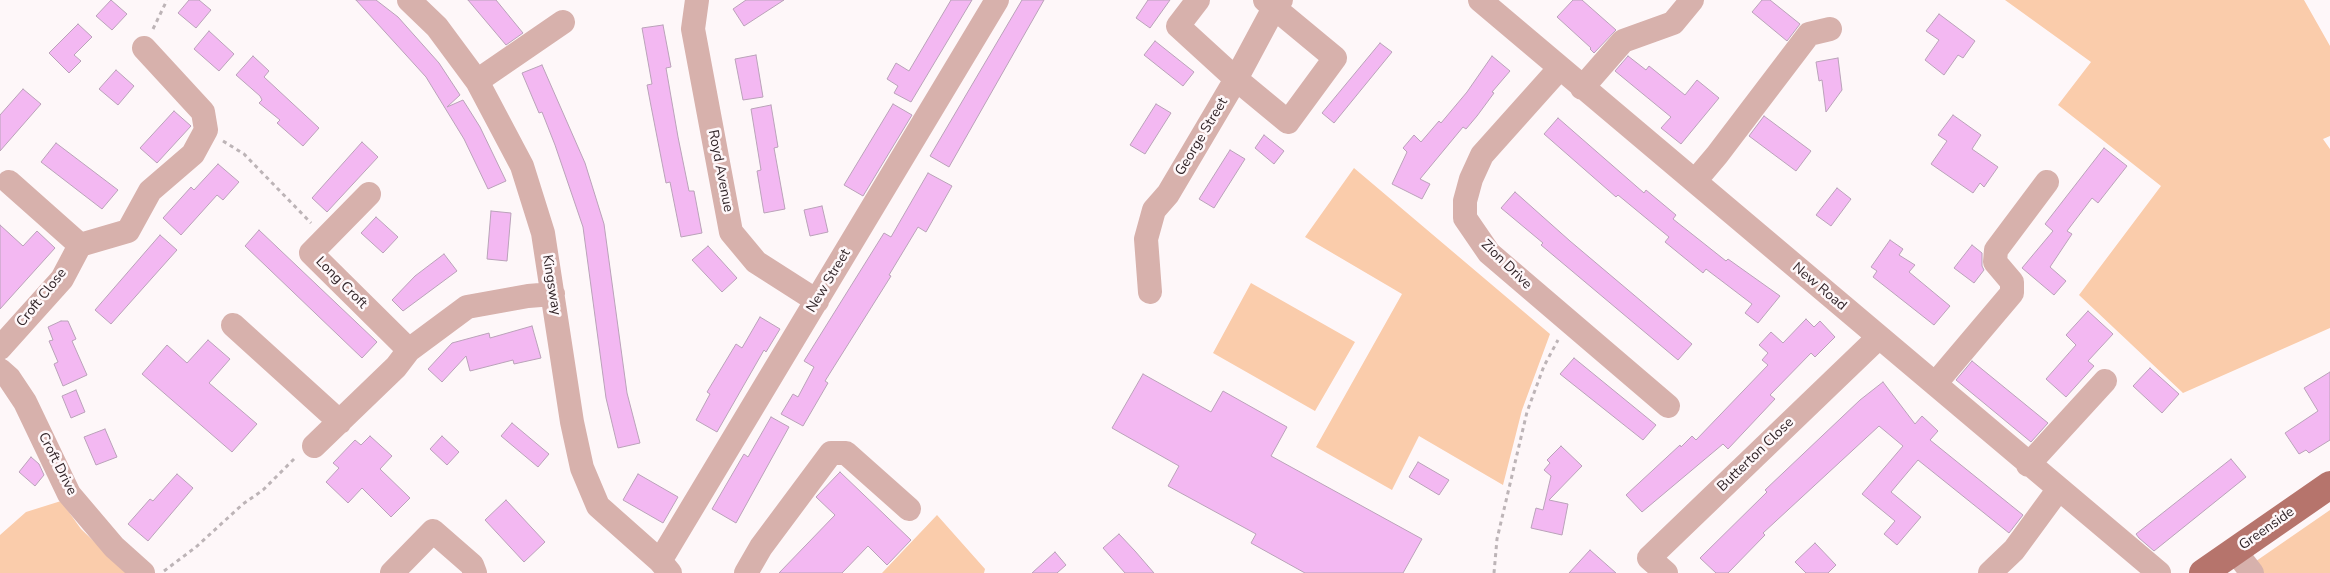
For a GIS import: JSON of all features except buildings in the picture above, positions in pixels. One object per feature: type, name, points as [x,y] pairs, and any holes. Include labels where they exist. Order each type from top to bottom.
[{"type":"main road","name":"Greenside","points":[[2203,573],[2330,485]]},
{"type":"street","name":"Kingsway","points":[[409,0],[437,27],[477,81],[522,166],[543,233],[572,422],[582,468],[598,506],[665,567]]},
{"type":"street","name":"Royd Avenue","points":[[697,0],[693,29],[731,232],[756,262],[817,301]]},
{"type":"street","name":"New Street","points":[[665,567],[817,301],[997,0]]},
{"type":"street","name":"George Street","points":[[1150,292],[1146,239],[1154,210],[1168,194],[1236,79],[1273,3],[1335,58],[1288,122],[1236,79],[1178,26],[1198,0]]},
{"type":"street","name":"New Road","points":[[1480,0],[1935,384],[2028,465],[2159,573]]},
{"type":"street","points":[[1582,88],[1623,41],[1673,23],[1692,0]]},
{"type":"street","points":[[477,81],[563,22]]},
{"type":"street","points":[[1695,181],[1809,34],[1830,29]]},
{"type":"street","points":[[9,182],[80,245],[128,231],[150,191],[192,154],[206,130],[203,112],[144,48]]},
{"type":"street","name":"Zion Drive","points":[[1559,68],[1482,155],[1471,179],[1465,201],[1466,218],[1489,253],[1668,406]]},
{"type":"street","points":[[1935,384],[2012,293],[2012,282],[1995,262],[1996,250],[2047,182]]},
{"type":"street","name":"Long Croft","points":[[369,194],[311,253],[409,350]]},
{"type":"street","name":"Croft Close","points":[[0,348],[62,278],[80,245]]},
{"type":"street","points":[[314,446],[396,367],[409,350],[467,307],[528,296],[553,294]]},
{"type":"street","points":[[234,325],[340,422]]},
{"type":"street","name":"Butterton Close","points":[[1666,573],[1649,558],[1879,337]]},
{"type":"street","name":"Croft Drive","points":[[0,370],[9,378],[25,402],[69,494],[114,546],[143,573]]},
{"type":"street","points":[[2028,465],[2083,407],[2104,381]]},
{"type":"street","points":[[746,573],[761,547],[831,453],[846,453],[909,509]]},
{"type":"street","points":[[1990,573],[2014,550],[2058,490]]},
{"type":"street","points":[[392,573],[433,531],[472,565],[475,573]]},
{"type":"street","points":[[2235,551],[2252,573]]},
{"type":"path","points":[[144,48],[167,0]]},
{"type":"path","points":[[206,130],[244,154],[312,224],[311,253]]},
{"type":"path","points":[[1494,573],[1497,539],[1527,412],[1544,366],[1568,322]]},
{"type":"path","points":[[162,573],[196,548],[243,504],[263,490],[308,445],[314,446]]},
{"type":"shaded area","points":[[2005,0],[2304,0],[2330,46],[2330,136],[2323,139],[2330,149],[2330,328],[2183,393],[2079,295],[2161,186],[2058,105],[2091,62]]},
{"type":"shaded area","points":[[1354,168],[1550,334],[1522,410],[1503,485],[1419,436],[1392,490],[1316,447],[1402,294],[1305,237]]},
{"type":"shaded area","points":[[1251,283],[1355,342],[1315,411],[1213,353]]},
{"type":"shaded area","points":[[61,501],[81,529],[127,573],[0,573],[0,535],[26,512]]},
{"type":"shaded area","points":[[2330,510],[2330,573],[2250,573],[2246,568]]},
{"type":"shaded area","points":[[937,515],[985,569],[984,573],[882,573]]}]
